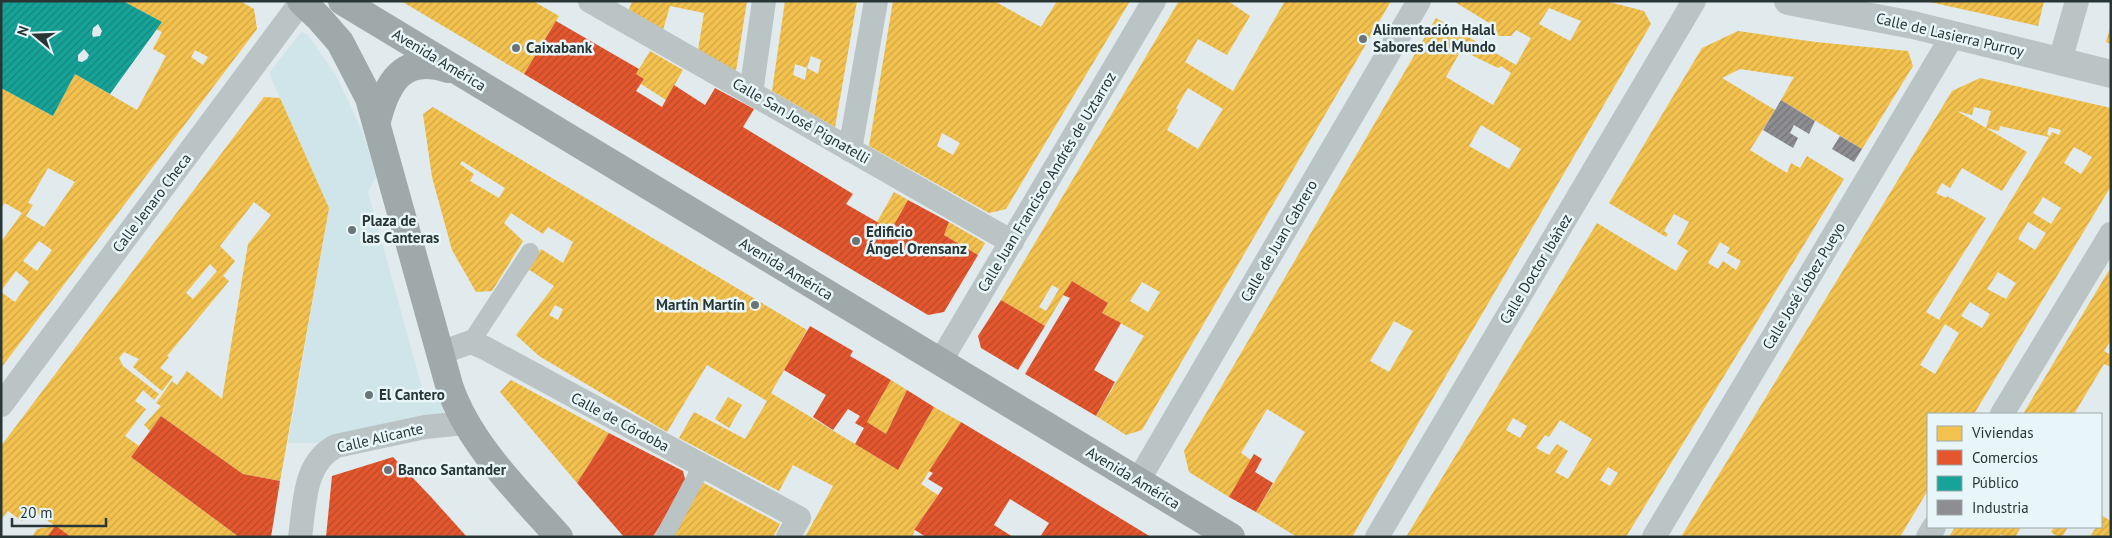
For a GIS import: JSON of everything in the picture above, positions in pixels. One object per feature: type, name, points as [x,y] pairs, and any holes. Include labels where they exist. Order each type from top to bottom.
[{"type":"main road","points":[[301,1],[340,42],[359,76],[377,121],[453,398],[465,423],[518,491],[559,537]]},
{"type":"main road","name":"Avenida América","points":[[342,1],[1231,537]]},
{"type":"main road","points":[[377,121],[385,95],[393,81],[407,68],[424,64],[459,72]]},
{"type":"street","name":"Calle Jenaro Checa","points":[[1,404],[301,1]]},
{"type":"street","name":"Calle San José Pignatelli","points":[[590,1],[1012,242]]},
{"type":"street","points":[[751,92],[764,1]]},
{"type":"street","points":[[850,150],[876,1]]},
{"type":"street","name":"Calle Juan Francisco Andrés de Uztarroz","points":[[940,362],[1154,1]]},
{"type":"street","name":"Calle de Juan Cabrero","points":[[1138,481],[1419,1]]},
{"type":"street","name":"Calle Doctor Ibáñez","points":[[1377,537],[1694,1]]},
{"type":"street","name":"Calle de Lasierra Purroy","points":[[1788,1],[1824,4],[2111,74]]},
{"type":"street","points":[[2060,61],[2077,1]]},
{"type":"street","name":"Calle José Lóbez Pueyo","points":[[1654,537],[1953,35]]},
{"type":"street","points":[[2003,413],[2111,234]]},
{"type":"street","points":[[440,353],[471,342],[530,252]]},
{"type":"street","name":"Calle de Córdoba","points":[[471,342],[702,466],[793,527]]},
{"type":"street","name":"Calle Alicante","points":[[300,537],[312,469],[322,455],[329,450],[336,446],[410,430],[465,423]]},
{"type":"street","points":[[664,537],[702,466]]},
{"type":"shaded area","name":"Plaza de las Canteras","points":[[301,32],[307,34],[336,75],[363,133],[376,177],[368,192],[422,388],[437,394],[444,413],[317,443],[288,443],[329,208],[269,73]]},
{"type":"building: Viviendas","points":[[123,1],[240,1],[254,9],[257,29],[1,368],[1,292],[15,302],[29,282],[16,271],[1,291],[1,242],[22,213],[5,203],[1,208],[1,88],[53,116],[75,74],[137,110],[166,56],[153,49],[162,32],[156,29],[162,22]],"holes":[[[195,50],[208,57],[203,65],[191,57]],[[48,168],[75,182],[44,227],[26,216],[33,205],[28,203]],[[39,241],[52,250],[37,271],[23,261]]]},
{"type":"building: Viviendas","points":[[401,1],[533,1],[559,16],[524,74]]},
{"type":"building: Viviendas","points":[[632,1],[747,1],[736,71],[698,50],[704,13],[670,6],[663,30],[629,10]]},
{"type":"building: Viviendas","points":[[785,1],[857,1],[835,127],[772,91]],"holes":[[[811,56],[821,60],[818,74],[807,68]],[[795,64],[807,68],[805,80],[793,75]]]},
{"type":"building: Viviendas","points":[[893,1],[994,1],[1041,27],[1057,1],[1130,1],[1006,209],[989,213],[869,146]],"holes":[[[942,133],[960,143],[953,155],[937,146]]]},
{"type":"building: Viviendas","points":[[1179,1],[1228,1],[1250,16],[1227,55],[1198,39],[1185,62],[1233,91],[1285,1],[1391,1],[1142,430],[1126,435],[1096,416],[1144,336],[1102,313],[1108,303],[1072,281],[1045,326],[1001,300]],"holes":[[[1188,88],[1223,109],[1198,149],[1167,130],[1178,110],[1176,108]],[[1142,282],[1160,292],[1148,312],[1130,301]],[[1052,285],[1059,289],[1046,311],[1039,307]]]},
{"type":"building: Viviendas","points":[[1453,1],[1605,1],[1644,11],[1651,24],[1352,537],[1297,537],[1256,512],[1305,432],[1267,409],[1241,453],[1251,460],[1229,497],[1189,472],[1184,451],[1436,18],[1516,65],[1531,38],[1516,30],[1511,36],[1499,36],[1488,29],[1491,24]],"holes":[[[1549,8],[1581,21],[1570,41],[1539,24]],[[1461,50],[1498,68],[1501,66],[1511,73],[1493,105],[1446,77]],[[1481,125],[1521,149],[1509,169],[1469,146]],[[1394,321],[1413,331],[1389,372],[1370,361]]]},
{"type":"building: Viviendas","points":[[1925,1],[2044,1],[2038,26]]},
{"type":"building: Viviendas","points":[[2111,25],[2111,44],[2106,42]]},
{"type":"building: Viviendas","points":[[1738,31],[1816,42],[1908,51],[1913,66],[1862,149],[1781,100],[1794,77],[1740,69],[1722,78],[1775,110],[1750,150],[1787,173],[1791,163],[1800,168],[1807,156],[1844,179],[1626,537],[1406,537],[1597,223],[1676,271],[1688,251],[1677,244],[1689,222],[1674,214],[1664,231],[1668,234],[1666,237],[1609,203],[1702,48]],"holes":[[[1720,242],[1730,248],[1727,253],[1741,261],[1736,270],[1723,261],[1718,269],[1708,263]],[[1513,418],[1527,426],[1520,438],[1506,430]],[[1560,420],[1592,439],[1568,479],[1555,472],[1568,451],[1557,444],[1549,455],[1536,448],[1545,435],[1549,437]],[[1608,467],[1618,473],[1610,486],[1600,480]]]},
{"type":"building: Viviendas","points":[[650,51],[683,70],[666,100],[641,84],[644,79],[636,74]]},
{"type":"building: Viviendas","points":[[1980,78],[2111,108],[2111,186],[1975,413],[1927,413],[1927,492],[1900,537],[1681,537],[1952,91]],"holes":[[[1974,107],[1991,111],[1986,128],[1957,111],[1972,115]],[[2000,126],[2049,137],[1939,320],[1926,312],[1986,218],[1947,196],[1946,198],[1936,193],[1942,183],[1950,188],[1962,168],[2002,191],[2027,152],[1986,128],[1999,131]],[[2049,127],[2061,130],[2059,135],[2052,132],[2050,136],[2047,135]],[[2074,147],[2092,157],[2081,174],[2064,163]],[[2043,197],[2061,208],[2051,224],[2033,213]],[[2028,222],[2046,233],[2035,250],[2018,239]],[[1998,272],[2016,283],[2006,299],[1987,289]],[[1970,302],[1990,314],[1982,328],[1961,316]],[[1945,324],[1959,333],[1935,374],[1920,365]]]},
{"type":"building: Viviendas","points":[[264,97],[280,98],[329,208],[280,481],[243,474],[161,416],[150,431],[144,425],[161,406],[156,403],[172,381],[177,385],[187,371],[222,399],[248,244],[271,215],[254,202],[220,246],[235,261],[223,276],[229,281],[167,356],[169,357],[160,368],[173,377],[162,391],[133,367],[139,359],[124,352],[119,358],[123,366],[159,394],[154,400],[143,390],[135,401],[146,409],[125,436],[139,446],[131,457],[239,537],[71,537],[31,509],[22,521],[8,511],[1,520],[1,446]],"holes":[[[210,264],[217,271],[193,299],[186,293]]]},
{"type":"building: Viviendas","points":[[433,107],[807,330],[771,393],[898,470],[934,407],[961,422],[921,484],[938,495],[914,530],[912,537],[805,537],[833,486],[793,465],[779,491],[679,438],[694,412],[745,439],[767,401],[707,365],[667,432],[539,356],[516,335],[554,286],[528,269],[541,249],[563,263],[573,242],[548,227],[543,234],[511,213],[504,223],[523,241],[492,291],[476,292],[452,250],[432,177],[423,114]],"holes":[[[462,161],[505,188],[499,198],[470,181],[474,174],[460,164]],[[555,305],[563,309],[558,320],[549,315]]]},
{"type":"building: Viviendas","points":[[894,192],[908,200],[891,230],[877,222]]},
{"type":"building: Viviendas","points":[[949,222],[985,243],[978,255],[944,235]]},
{"type":"building: Viviendas","points":[[2111,267],[2111,340],[2104,351],[2111,355],[2111,367],[2104,364],[2075,413],[2024,413]]},
{"type":"building: Viviendas","points":[[511,380],[609,433],[577,483],[500,392]]},
{"type":"building: Viviendas","points":[[891,380],[907,390],[886,434],[867,422]]},
{"type":"building: Viviendas","points":[[728,397],[742,405],[729,428],[715,419]]},
{"type":"building: Viviendas","points":[[700,481],[780,524],[773,537],[672,537]]},
{"type":"building: Viviendas","points":[[2102,516],[2111,521],[2111,537],[2090,537],[2095,528],[2102,528]]},
{"type":"building: Viviendas","points":[[55,526],[47,537],[32,537],[37,529]]},
{"type":"building: Viviendas","points":[[1954,528],[2020,528],[2015,537],[2004,537],[2000,534],[1999,537],[1949,537]]},
{"type":"building: Viviendas","points":[[2053,528],[2067,528],[2062,537],[2058,537],[2051,532]]},
{"type":"building: Comercios","points":[[556,21],[639,69],[636,74],[644,79],[636,91],[662,107],[674,85],[705,105],[715,88],[754,109],[743,127],[853,194],[846,204],[891,230],[908,200],[949,222],[944,235],[978,255],[944,312],[928,315],[524,74]]},
{"type":"building: Comercios","points":[[1072,281],[1108,303],[1102,313],[1121,323],[1094,370],[1115,382],[1096,416],[1025,374],[1070,298],[1063,295]]},
{"type":"building: Comercios","points":[[1001,300],[1045,326],[1018,370],[981,348],[978,336]]},
{"type":"building: Comercios","points":[[810,326],[853,351],[850,356],[891,380],[867,422],[886,434],[907,390],[934,407],[898,470],[855,444],[864,428],[855,423],[860,416],[848,409],[833,430],[813,417],[826,395],[784,370]]},
{"type":"building: Comercios","points":[[161,416],[243,474],[280,481],[271,537],[239,537],[131,457]]},
{"type":"building: Comercios","points":[[961,422],[1151,537],[1040,537],[1049,523],[1010,499],[994,525],[1013,537],[926,537],[914,530],[943,488],[928,479],[933,473],[929,471]]},
{"type":"building: Comercios","points":[[609,433],[683,471],[686,483],[653,537],[624,537],[577,483]]},
{"type":"building: Comercios","points":[[1254,454],[1262,459],[1255,472],[1273,483],[1256,512],[1229,497]]},
{"type":"building: Comercios","points":[[393,457],[467,537],[326,537],[332,476]]},
{"type":"building: Comercios","points":[[56,526],[71,537],[47,537]]},
{"type":"building: Público","points":[[1,1],[123,1],[162,22],[110,94],[75,74],[53,116],[1,88]],"holes":[[[98,24],[102,31],[100,36],[93,37],[93,28]],[[84,49],[89,55],[82,62],[78,61],[78,55]]]},
{"type":"building: Industria","points":[[1781,100],[1815,121],[1809,134],[1794,125],[1790,133],[1798,138],[1793,148],[1763,130]]},
{"type":"building: Industria","points":[[1840,136],[1862,149],[1854,162],[1832,149]]},
{"type":"place","name":"Alimentación Halal Sabores del Mundo","points":[[1363,39]]},
{"type":"place","name":"Caixabank","points":[[516,48]]},
{"type":"place","name":"Plaza de las Canteras","points":[[352,230]]},
{"type":"place","name":"Edificio Ángel Orensanz","points":[[856,241]]},
{"type":"place","name":"Martín Martín","points":[[755,305]]},
{"type":"place","name":"El Cantero","points":[[369,395]]},
{"type":"place","name":"Banco Santander","points":[[388,470]]}]
